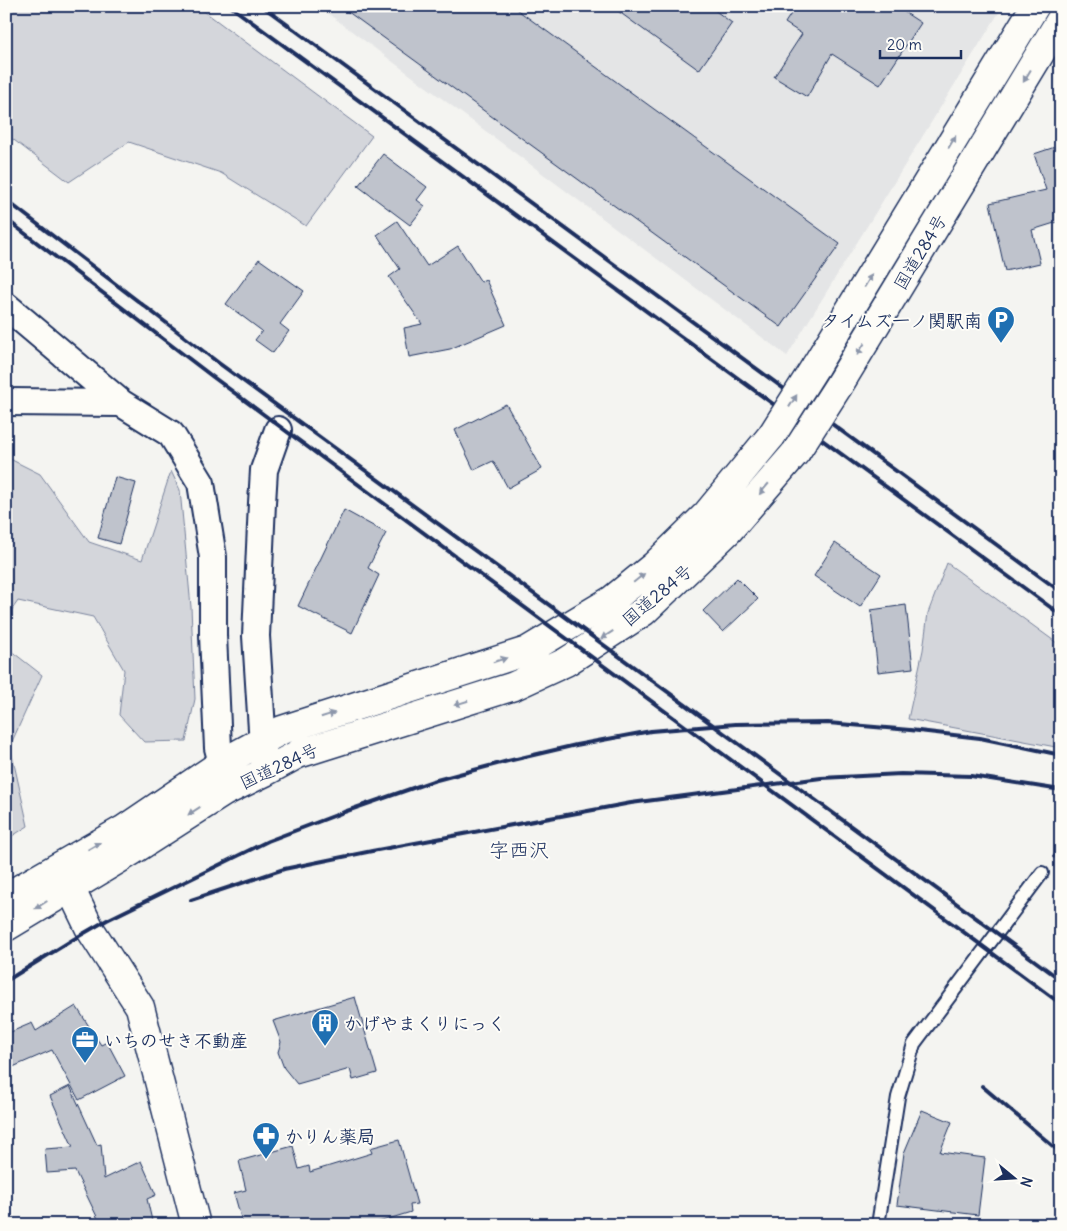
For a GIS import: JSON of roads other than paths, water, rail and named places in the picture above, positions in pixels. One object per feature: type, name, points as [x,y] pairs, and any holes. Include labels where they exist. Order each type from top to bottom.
[{"type":"main road","name":"国道284号","points":[[6,927],[65,876],[123,830],[222,763],[263,739],[282,730],[527,651],[612,600],[655,565],[707,514],[772,435],[1035,6]]},
{"type":"main road","name":"国道284号","points":[[6,897],[132,851],[224,792],[298,754],[514,686],[566,662],[643,612],[729,530],[796,452],[1061,19]]},
{"type":"main road","points":[[65,876],[90,929],[140,1007],[196,1225]]},
{"type":"street","points":[[6,306],[121,403],[171,434],[201,483],[214,557],[214,654],[218,748],[222,763],[224,792]]},
{"type":"street","points":[[6,402],[121,403]]},
{"type":"street","points":[[265,772],[256,636],[264,470],[278,430]]},
{"type":"lane","points":[[878,1225],[898,1097],[914,1044],[1042,873]]},
{"type":"railway","points":[[230,6],[1061,615]]},
{"type":"railway","points":[[262,6],[1061,592]]},
{"type":"railway","points":[[6,200],[220,364],[1061,980]]},
{"type":"railway","points":[[6,219],[213,377],[1061,1004]]},
{"type":"railway","points":[[6,981],[107,920],[268,841],[433,781],[576,745],[651,731],[735,724],[828,723],[980,738],[1061,755]]},
{"type":"railway","points":[[191,900],[284,869],[372,851],[631,803],[821,778],[901,774],[971,776],[1061,790]]},
{"type":"railway","points":[[982,1086],[1061,1153]]},
{"type":"place","name":"タイムズ一ノ関駅南","points":[[1001,344]]},
{"type":"place","name":"かげやまくりにっく","points":[[325,1047]]},
{"type":"place","name":"いちのせき不動産","points":[[85,1064]]},
{"type":"place","name":"かりん薬局","points":[[266,1160]]},
{"type":"district","name":"字西沢","points":[[519,849]]}]
